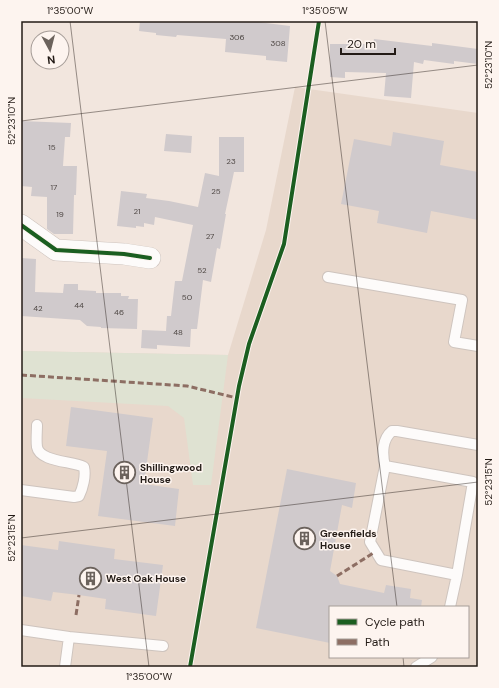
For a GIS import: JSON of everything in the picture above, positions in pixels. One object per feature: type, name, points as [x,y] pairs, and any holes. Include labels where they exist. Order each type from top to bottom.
[{"type":"street","points":[[21,225],[56,250],[124,254],[150,258]]},
{"type":"lane","points":[[328,278],[462,300],[454,342],[478,346]]},
{"type":"lane","points":[[21,490],[74,497],[79,496],[82,491],[86,472],[84,467],[43,456],[38,450],[37,446],[37,425]]},
{"type":"lane","points":[[457,575],[381,560],[375,552],[370,542],[385,466],[383,451],[386,437],[392,431],[478,444]]},
{"type":"lane","points":[[385,466],[473,482],[450,606]]},
{"type":"lane","points":[[21,630],[69,637],[163,646]]},
{"type":"lane","points":[[65,667],[69,637]]},
{"type":"lane","points":[[416,667],[430,658]]},
{"type":"shaded area","points":[[295,87],[478,113],[478,667],[21,667],[21,351],[228,355],[266,230]]},
{"type":"green space","points":[[21,351],[228,355],[211,485],[193,485],[184,418],[168,406],[21,398]]},
{"type":"building","points":[[140,21],[249,21],[290,26],[287,62],[266,60],[266,56],[225,52],[226,39],[177,35],[176,37],[156,35],[156,33],[139,31]]},
{"type":"building","points":[[374,39],[432,46],[432,43],[478,49],[478,64],[454,61],[454,64],[424,60],[423,64],[414,62],[411,98],[384,96],[386,73],[345,72],[345,78],[330,77],[330,44],[373,44]]},
{"type":"building","points":[[21,121],[71,123],[70,137],[65,137],[63,166],[77,166],[76,195],[74,195],[73,234],[54,234],[47,229],[47,197],[31,196],[32,187],[21,186]]},
{"type":"building","points":[[393,132],[444,141],[440,165],[478,172],[478,220],[431,211],[427,233],[377,223],[379,211],[341,204],[354,139],[391,146]]},
{"type":"building","points":[[166,134],[192,136],[191,153],[164,151]]},
{"type":"building","points":[[219,137],[244,137],[244,172],[234,172],[225,214],[220,249],[217,248],[211,282],[203,280],[197,329],[191,329],[190,347],[157,345],[157,349],[141,348],[142,330],[166,331],[167,316],[171,316],[175,281],[182,281],[193,225],[155,217],[154,225],[144,223],[144,227],[136,226],[136,228],[117,226],[121,191],[147,194],[146,198],[198,207],[205,173],[219,176]]},
{"type":"building","points":[[21,258],[36,259],[35,292],[63,293],[64,284],[78,284],[78,290],[96,291],[96,293],[121,293],[121,296],[129,296],[128,299],[138,299],[137,329],[101,328],[87,326],[80,320],[21,316]]},
{"type":"building","name":"Shillingwood House","points":[[71,407],[153,418],[144,484],[179,489],[175,526],[98,516],[107,451],[66,446]]},
{"type":"building","name":"Greenfields House","points":[[287,469],[356,483],[352,508],[342,505],[330,571],[337,576],[340,584],[384,593],[386,585],[411,589],[410,598],[422,600],[421,606],[329,606],[329,643],[256,628]]},
{"type":"building","name":"West Oak House","points":[[59,541],[115,549],[114,559],[163,565],[156,616],[105,609],[106,599],[79,595],[53,592],[51,601],[21,596],[21,545],[58,550]]},
{"type":"marked path","points":[[21,375],[187,386],[237,398]]},
{"type":"marked path","points":[[337,576],[375,552]]},
{"type":"marked path","points":[[76,615],[79,595]]},
{"type":"cycle path","points":[[190,667],[239,386],[249,344],[284,244],[319,21]]},
{"type":"cycle path","points":[[21,225],[56,250],[124,254],[150,258]]},
{"type":"place","name":"Shillingwood House","points":[[125,473]]},
{"type":"place","name":"Greenfields House","points":[[304,539]]},
{"type":"place","name":"West Oak House","points":[[91,578]]}]
